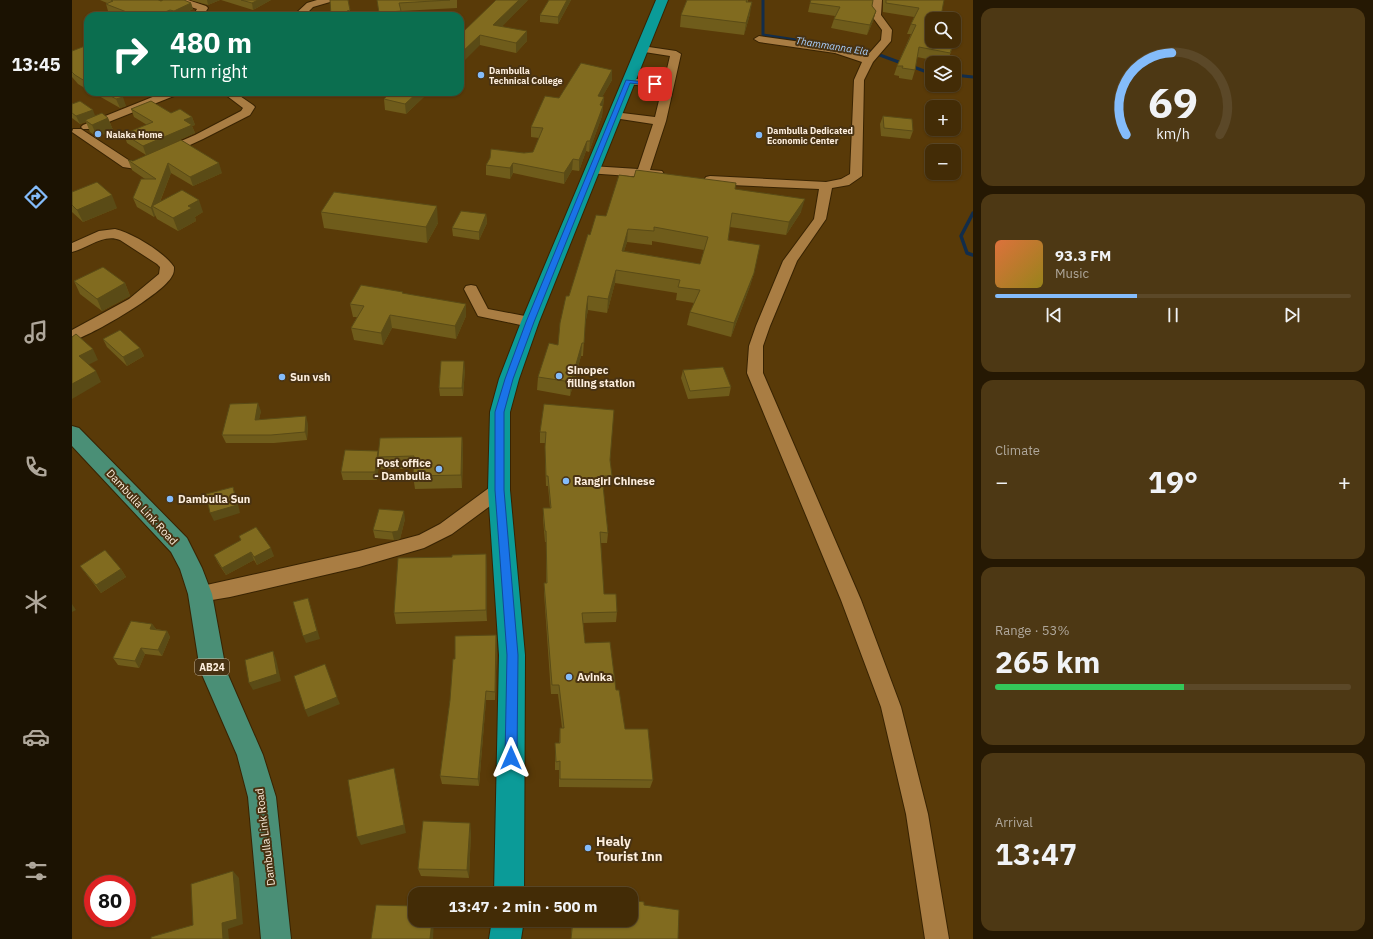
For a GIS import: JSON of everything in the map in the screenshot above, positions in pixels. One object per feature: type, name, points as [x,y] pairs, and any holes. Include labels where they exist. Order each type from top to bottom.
[{"type":"highway","points":[[509,887],[512,655],[499,490],[500,412],[509,379],[530,322],[662,0]]},
{"type":"highway","points":[[505,939],[507,927]]},
{"type":"main road","name":"Dambulla Link Road","points":[[72,433],[179,545],[191,568],[200,594],[213,670],[250,755],[262,797],[276,939]]},
{"type":"street","points":[[180,0],[203,8],[200,12]]},
{"type":"street","points":[[302,12],[310,5],[327,0]]},
{"type":"street","points":[[697,178],[727,182],[826,186],[845,182],[856,176],[859,80],[869,59],[886,41],[887,30],[876,15],[878,0]]},
{"type":"street","points":[[759,39],[837,50],[869,59]]},
{"type":"street","points":[[642,49],[676,54],[660,121],[644,172]]},
{"type":"street","points":[[628,81],[669,86]]},
{"type":"street","points":[[74,132],[165,96]]},
{"type":"street","points":[[74,132],[127,164],[136,165],[199,137],[246,113],[249,107],[233,96]]},
{"type":"street","points":[[614,115],[660,121]]},
{"type":"street","points":[[592,170],[644,172],[666,175]]},
{"type":"street","points":[[826,186],[820,219],[790,261],[763,326],[756,346],[755,373],[851,600],[891,707],[917,814],[937,939]]},
{"type":"street","points":[[72,248],[104,234],[115,233],[125,237],[162,261],[167,267],[166,275],[147,293],[128,306],[72,336]]},
{"type":"street","points":[[471,289],[483,313],[530,322]]},
{"type":"street","points":[[200,594],[230,589],[352,561],[424,541],[446,529],[499,490]]},
{"type":"building","points":[[111,0],[184,0],[191,3],[174,11],[127,12],[106,4],[113,1]]},
{"type":"building","points":[[241,0],[258,0],[252,3]]},
{"type":"building","points":[[330,0],[348,0],[350,10],[347,12],[331,12]]},
{"type":"building","points":[[377,0],[450,0],[399,3],[401,11],[379,12]]},
{"type":"building","points":[[496,0],[519,0],[493,25],[527,31],[516,43],[480,35],[464,50],[464,31]]},
{"type":"building","points":[[549,0],[567,0],[558,17],[540,15]]},
{"type":"building","points":[[687,0],[747,0],[746,2],[752,2],[746,23],[681,15]]},
{"type":"building","points":[[811,0],[873,0],[872,6],[876,11],[870,25],[834,19],[840,7],[810,3]]},
{"type":"building","points":[[886,0],[944,0],[942,12],[925,12],[925,48],[952,48],[950,53],[919,47],[915,70],[902,68],[903,66],[897,66],[916,25],[911,24],[919,8],[886,3]]},
{"type":"building","points":[[84,46],[84,81],[72,72],[72,51]]},
{"type":"building","points":[[581,63],[612,70],[598,96],[604,97],[600,105],[603,106],[590,141],[587,141],[579,160],[573,159],[564,173],[513,163],[510,168],[486,165],[490,158],[491,149],[524,153],[533,152],[543,128],[531,127],[545,96],[559,98]]},
{"type":"building","points":[[111,96],[123,97],[116,99]]},
{"type":"building","points":[[387,96],[414,96],[405,104],[384,99]]},
{"type":"building","points":[[80,101],[93,110],[76,116],[72,113],[72,104]]},
{"type":"building","points":[[151,101],[171,113],[180,109],[192,117],[184,120],[192,125],[143,146],[124,134],[153,122],[131,109]]},
{"type":"building","points":[[102,113],[108,118],[92,125],[85,120]]},
{"type":"building","points":[[883,116],[912,119],[913,131],[884,128]]},
{"type":"building","points":[[181,140],[219,163],[190,177],[168,163],[151,208],[133,198],[141,179],[156,179],[128,160],[133,161]]},
{"type":"building","points":[[636,170],[736,183],[735,189],[805,199],[789,222],[732,213],[728,240],[760,245],[754,273],[734,323],[690,312],[700,290],[678,287],[680,280],[616,270],[608,299],[588,296],[584,343],[582,343],[571,382],[538,377],[549,343],[558,345],[560,323],[566,296],[569,296],[588,234],[590,235],[596,215],[606,216],[619,175],[634,177]],"holes":[[[654,227],[708,237],[700,264],[622,251],[628,229],[654,231]]]},
{"type":"building","points":[[97,182],[112,195],[77,210],[72,205],[72,192]]},
{"type":"building","points":[[182,190],[199,200],[188,206],[192,208],[173,218],[152,206]]},
{"type":"building","points":[[334,192],[437,206],[426,227],[321,212]]},
{"type":"building","points":[[461,211],[486,214],[479,232],[452,228]]},
{"type":"building","points":[[103,267],[125,283],[97,299],[74,281]]},
{"type":"building","points":[[361,285],[466,304],[455,326],[390,315],[381,333],[351,328],[364,306],[350,304]]},
{"type":"building","points":[[120,330],[140,348],[123,357],[103,339]]},
{"type":"building","points":[[76,334],[93,349],[79,356],[96,371],[72,384],[72,337]]},
{"type":"building","points":[[441,361],[464,361],[462,388],[439,388]]},
{"type":"building","points":[[723,367],[731,387],[690,391],[683,370]]},
{"type":"building","points":[[258,403],[255,420],[306,416],[305,432],[271,435],[222,435],[230,404]]},
{"type":"building","points":[[544,404],[614,410],[610,460],[612,476],[602,476],[608,533],[600,532],[604,594],[616,594],[617,612],[582,613],[585,643],[610,642],[616,690],[619,690],[625,729],[648,729],[653,780],[560,779],[560,761],[556,762],[555,743],[560,743],[560,728],[564,728],[559,685],[552,685],[544,583],[547,583],[546,531],[543,508],[551,508],[548,476],[546,476],[546,432],[540,432]]},
{"type":"building","points":[[462,437],[461,475],[413,476],[414,456],[378,457],[380,438]]},
{"type":"building","points":[[345,450],[378,451],[375,472],[341,472]]},
{"type":"building","points":[[233,487],[237,505],[210,513],[206,494]]},
{"type":"building","points":[[379,509],[404,511],[398,531],[392,532],[373,530]]},
{"type":"building","points":[[256,527],[271,548],[254,557],[251,552],[222,568],[214,555],[241,540],[239,536]]},
{"type":"building","points":[[105,550],[121,569],[96,585],[80,566]]},
{"type":"building","points":[[486,554],[486,610],[394,613],[398,558],[452,557],[452,555]]},
{"type":"building","points":[[308,598],[317,631],[303,636],[293,602]]},
{"type":"building","points":[[131,621],[152,624],[150,629],[167,631],[158,650],[141,648],[135,661],[113,658]]},
{"type":"building","points":[[496,635],[495,692],[486,691],[478,779],[440,776],[450,700],[453,659],[455,659],[455,636]]},
{"type":"building","points":[[273,651],[277,674],[249,683],[245,660]]},
{"type":"building","points":[[325,664],[337,697],[305,710],[294,676]]},
{"type":"building","points":[[394,768],[404,825],[357,837],[348,780]]},
{"type":"building","points":[[423,821],[470,823],[467,870],[418,869]]},
{"type":"building","points":[[233,871],[237,919],[222,923],[223,939],[151,939],[151,937],[193,925],[191,884]]},
{"type":"building","points":[[638,901],[644,902],[644,905],[679,910],[678,939],[571,939],[572,927],[638,927]]},
{"type":"building","points":[[376,905],[408,906],[408,927],[431,927],[430,939],[371,939]]},
{"type":"waterway","name":"Thammanna Ela","points":[[763,0],[763,35],[869,51],[904,64]]},
{"type":"waterway","name":"Thammanna Ela","points":[[911,66],[925,71]]},
{"type":"waterway","name":"Thammanna Ela","points":[[961,76],[973,77]]},
{"type":"waterway","name":"Thammanna Ela","points":[[973,213],[961,236],[967,253],[973,255]]},
{"type":"place","name":"Dambulla Technical College","points":[[481,75]]},
{"type":"place","name":"Nalaka Home","points":[[98,134]]},
{"type":"place","name":"Dambulla Dedicated Economic Center","points":[[759,135]]},
{"type":"place","name":"Sinopec filling station","points":[[559,376]]},
{"type":"place","name":"Sun vsh","points":[[282,377]]},
{"type":"place","name":"Post office - Dambulla","points":[[439,469]]},
{"type":"place","name":"Rangiri Chinese","points":[[566,481]]},
{"type":"place","name":"Dambulla Sun","points":[[170,499]]},
{"type":"place","name":"Avinka","points":[[569,677]]},
{"type":"place","name":"Healy Tourist Inn","points":[[588,848]]},
{"type":"route","points":[[511,758],[512,655],[499,490],[498,444],[500,412],[509,379],[530,322],[628,81],[655,84]]}]
